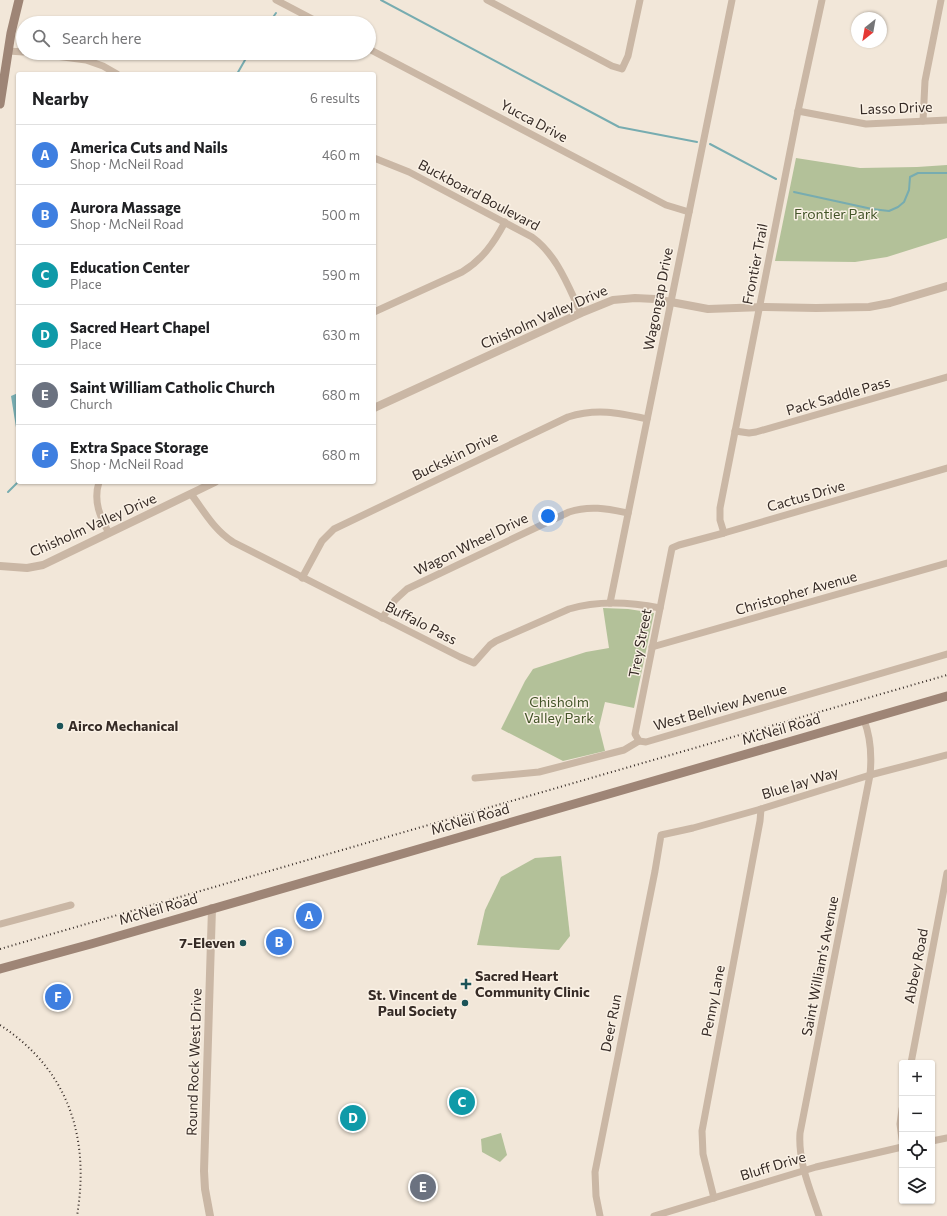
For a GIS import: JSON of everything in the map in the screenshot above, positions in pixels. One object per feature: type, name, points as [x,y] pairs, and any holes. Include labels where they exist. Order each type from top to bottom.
[{"type":"main road","points":[[0,104],[19,0]]},
{"type":"main road","name":"McNeil Road","points":[[0,969],[947,696]]},
{"type":"street","points":[[276,0],[307,16]]},
{"type":"street","points":[[487,0],[612,66],[622,69],[628,56],[640,0]]},
{"type":"street","name":"Wagongap Drive","points":[[610,603],[732,0]]},
{"type":"street","name":"Frontier Trail","points":[[724,533],[720,520],[720,508],[798,111],[822,0]]},
{"type":"street","points":[[923,121],[925,81],[941,0]]},
{"type":"street","points":[[9,51],[16,52]]},
{"type":"street","name":"Yucca Drive","points":[[376,53],[666,205],[689,212]]},
{"type":"street","points":[[86,60],[103,66],[114,72]]},
{"type":"street","name":"Lasso Drive","points":[[798,111],[866,124],[947,120]]},
{"type":"street","name":"Buckboard Boulevard","points":[[376,159],[409,172],[532,237],[546,249],[556,262],[581,313]]},
{"type":"street","points":[[376,311],[472,266],[485,254],[506,222]]},
{"type":"street","name":"Chisholm Valley Drive","points":[[376,407],[581,313],[603,304],[624,298],[655,299],[708,309],[760,307],[869,307],[890,303],[947,286]]},
{"type":"street","name":"Pack Saddle Pass","points":[[735,431],[749,433],[756,432],[947,377]]},
{"type":"street","name":"Buckskin Drive","points":[[302,578],[322,541],[334,529],[568,416],[598,411],[648,419]]},
{"type":"street","name":"Cactus Drive","points":[[672,548],[947,468]]},
{"type":"street","points":[[99,484],[97,504],[99,513],[109,534]]},
{"type":"street","name":"Chisholm Valley Drive","points":[[0,566],[27,568],[43,565],[211,484]]},
{"type":"street","name":"Buffalo Pass","points":[[191,494],[213,525],[228,539],[302,578],[474,663],[490,645],[510,634],[569,608],[580,605],[610,603],[637,604],[660,608]]},
{"type":"street","name":"Wagon Wheel Drive","points":[[382,618],[395,600],[407,589],[569,512],[586,508],[603,508],[628,513]]},
{"type":"street","name":"Trey Street","points":[[639,741],[635,734],[672,548]]},
{"type":"street","name":"Christopher Avenue","points":[[652,647],[947,563]]},
{"type":"street","name":"West Bellview Avenue","points":[[475,778],[539,772],[624,750],[639,741],[646,742],[947,654]]},
{"type":"street","name":"Saint William's Avenue","points":[[819,1216],[800,1154],[800,1133],[870,775],[872,752],[864,720]]},
{"type":"street","name":"Blue Jay Way","points":[[661,835],[693,828],[761,809],[870,775],[947,755]]},
{"type":"street","name":"Penny Lane","points":[[714,1198],[703,1154],[702,1131],[761,809]]},
{"type":"street","name":"Deer Run","points":[[600,1216],[595,1184],[596,1166],[661,835]]},
{"type":"street","name":"Abbey Road","points":[[912,1060],[947,873]]},
{"type":"street","points":[[0,924],[71,905]]},
{"type":"street","name":"Round Rock West Drive","points":[[210,1216],[205,1189],[204,1171],[212,908]]},
{"type":"street","points":[[935,1140],[947,1138]]},
{"type":"street","name":"Bluff Drive","points":[[654,1216],[804,1170],[899,1148]]},
{"type":"green space","name":"Frontier Park","points":[[796,158],[860,168],[947,165],[947,238],[887,257],[855,262],[775,261]]},
{"type":"green space","name":"Chisholm Valley Park","points":[[603,608],[628,609],[654,613],[634,708],[605,702],[599,727],[605,751],[563,761],[501,729],[525,681],[533,669],[586,652],[609,648]]},
{"type":"green space","points":[[561,856],[570,936],[559,950],[477,945],[485,910],[501,877],[535,858]]},
{"type":"green space","points":[[501,1133],[507,1155],[500,1162],[482,1152],[481,1139]]},
{"type":"water","points":[[16,394],[16,427],[11,396]]},
{"type":"waterway","points":[[381,0],[619,127],[697,142]]},
{"type":"waterway","points":[[238,72],[245,60]]},
{"type":"waterway","points":[[710,144],[776,179]]},
{"type":"waterway","points":[[794,192],[872,209],[889,211],[898,207],[904,202],[909,190],[910,177],[918,173],[947,173]]},
{"type":"waterway","points":[[8,492],[16,484]]},
{"type":"railway","points":[[0,949],[947,675]]},
{"type":"railway","points":[[0,1025],[24,1043],[43,1063],[58,1085],[69,1108],[77,1133],[80,1160],[80,1187],[77,1216]]},
{"type":"place","name":"Airco Mechanical","points":[[60,726]]},
{"type":"place","name":"America Cuts and Nails","points":[[309,916]]},
{"type":"place","name":"Aurora Massage","points":[[279,942]]},
{"type":"place","name":"7-Eleven","points":[[243,943]]},
{"type":"place","name":"Sacred Heart Community Clinic","points":[[466,984]]},
{"type":"place","name":"Extra Space Storage","points":[[58,997]]},
{"type":"place","name":"St. Vincent de Paul Society","points":[[465,1003]]},
{"type":"place","name":"Education Center","points":[[462,1102]]},
{"type":"place","name":"Sacred Heart Chapel","points":[[353,1118]]},
{"type":"place","name":"Saint William Catholic Church","points":[[423,1187]]}]
